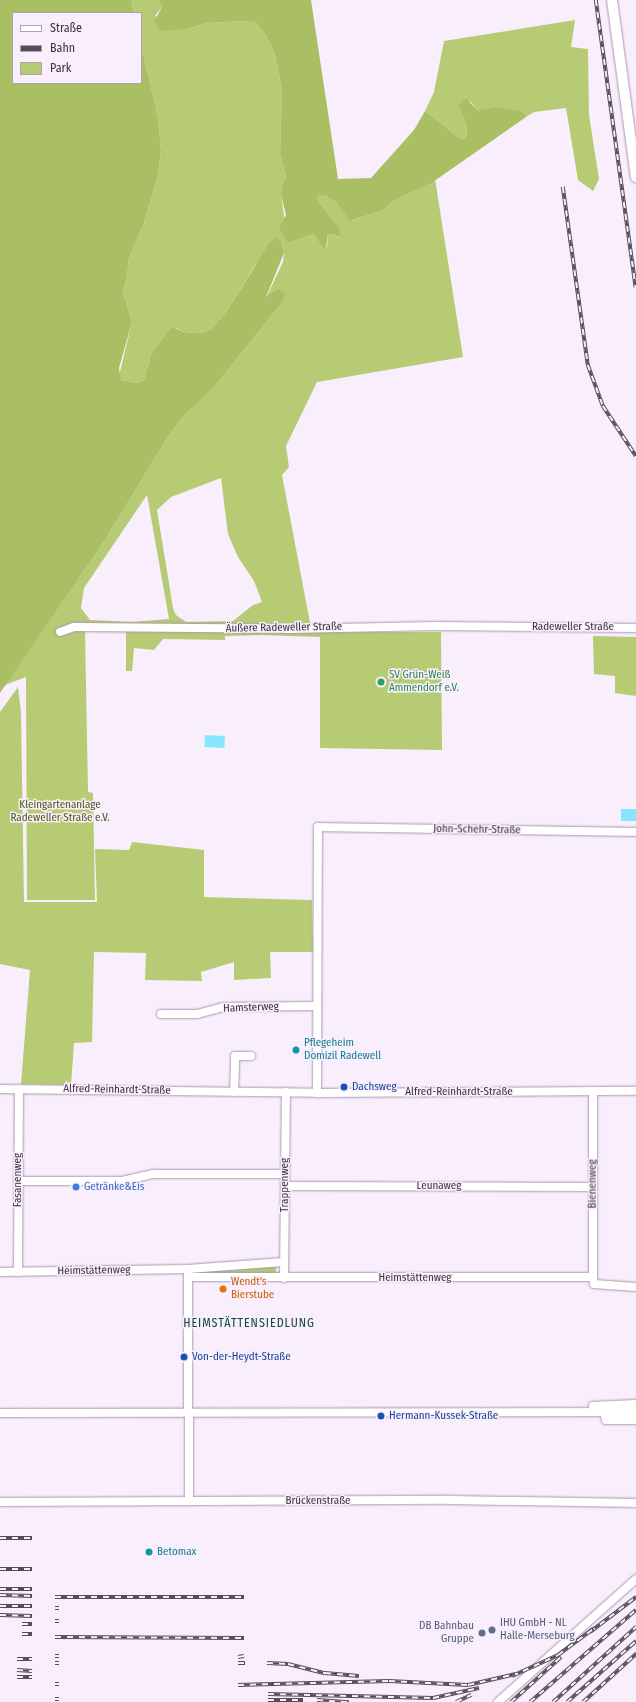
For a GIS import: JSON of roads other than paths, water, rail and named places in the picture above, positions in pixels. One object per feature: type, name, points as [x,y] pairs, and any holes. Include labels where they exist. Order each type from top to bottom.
[{"type":"main road","points":[[612,0],[636,177]]},
{"type":"street","name":"Äußere Radeweller Straße","points":[[60,632],[74,627],[288,630],[509,627]]},
{"type":"street","name":"Radeweller Straße","points":[[509,627],[636,628]]},
{"type":"street","name":"John-Schehr-Straße","points":[[317,1006],[318,827],[636,832]]},
{"type":"street","name":"Hamsterweg","points":[[161,1014],[197,1014],[223,1007],[317,1006]]},
{"type":"street","points":[[317,1006],[317,1093]]},
{"type":"street","points":[[234,1092],[235,1056],[251,1056]]},
{"type":"street","name":"Alfred-Reinhardt-Straße","points":[[0,1088],[317,1093],[636,1091]]},
{"type":"street","name":"Fasanenweg","points":[[18,1272],[19,1089]]},
{"type":"street","name":"Trappenweg","points":[[284,1278],[286,1092]]},
{"type":"street","name":"Bienenweg","points":[[593,1092],[593,1277]]},
{"type":"street","points":[[19,1181],[122,1181],[154,1174],[285,1174]]},
{"type":"street","name":"Leunaweg","points":[[285,1186],[593,1187]]},
{"type":"street","name":"Heimstättenweg","points":[[188,1273],[284,1262]]},
{"type":"street","name":"Heimstättenweg","points":[[0,1272],[188,1273],[284,1278],[593,1277],[594,1284],[636,1287]]},
{"type":"street","points":[[188,1273],[189,1501]]},
{"type":"street","points":[[593,1411],[593,1406],[636,1404]]},
{"type":"street","points":[[604,1412],[606,1420],[636,1420]]},
{"type":"street","points":[[0,1413],[636,1412]]},
{"type":"street","name":"Brückenstraße","points":[[0,1502],[189,1501],[636,1503]]},
{"type":"street","points":[[498,1702],[636,1579]]},
{"type":"water","points":[[205,735],[225,736],[224,748],[204,747]]},
{"type":"water","points":[[621,809],[636,809],[636,821],[621,821]]},
{"type":"railway","points":[[596,0],[636,287]]},
{"type":"railway","points":[[563,187],[588,365],[603,406],[636,456]]},
{"type":"railway","points":[[0,1538],[32,1538]]},
{"type":"railway","points":[[0,1569],[32,1569]]},
{"type":"railway","points":[[0,1589],[32,1589]]},
{"type":"railway","points":[[0,1595],[32,1596]]},
{"type":"railway","points":[[55,1597],[244,1597]]},
{"type":"railway","points":[[590,1632],[636,1597]]},
{"type":"railway","points":[[0,1606],[32,1606]]},
{"type":"railway","points":[[530,1702],[636,1610]]},
{"type":"railway","points":[[0,1615],[32,1616]]},
{"type":"railway","points":[[22,1624],[32,1624]]},
{"type":"railway","points":[[553,1702],[636,1627]]},
{"type":"railway","points":[[512,1676],[558,1655],[593,1629]]},
{"type":"railway","points":[[22,1634],[32,1634]]},
{"type":"railway","points":[[55,1637],[244,1638]]},
{"type":"railway","points":[[567,1702],[636,1641]]},
{"type":"railway","points":[[583,1702],[636,1654]]},
{"type":"railway","points":[[238,1657],[244,1656]]},
{"type":"railway","points":[[511,1702],[561,1657]]},
{"type":"railway","points":[[17,1659],[32,1659]]},
{"type":"railway","points":[[238,1663],[245,1663]]},
{"type":"railway","points":[[267,1663],[288,1664],[325,1673],[359,1676]]},
{"type":"railway","points":[[17,1670],[32,1671]]},
{"type":"railway","points":[[238,1685],[389,1681],[468,1685],[516,1674]]},
{"type":"railway","points":[[17,1677],[32,1677]]},
{"type":"railway","points":[[268,1694],[433,1698],[479,1688]]},
{"type":"railway","points":[[456,1702],[471,1695]]},
{"type":"railway","points":[[268,1700],[303,1700]]},
{"type":"railway","points":[[317,1700],[349,1702]]},
{"type":"place","name":"SV Grün-Weiß Ammendorf e.V.","points":[[381,682]]},
{"type":"place","name":"Pflegeheim Domizil Radewell","points":[[296,1050]]},
{"type":"place","name":"Dachsweg","points":[[344,1087]]},
{"type":"place","name":"Getränke&Eis","points":[[76,1187]]},
{"type":"place","name":"Wendt's Bierstube","points":[[223,1289]]},
{"type":"place","name":"Von-der-Heydt-Straße","points":[[184,1357]]},
{"type":"place","name":"Hermann-Kussek-Straße","points":[[381,1416]]},
{"type":"place","name":"Betomax","points":[[149,1552]]},
{"type":"place","name":"IHU GmbH - NL Halle-Merseburg","points":[[492,1630]]},
{"type":"place","name":"DB Bahnbau Gruppe","points":[[482,1633]]},
{"type":"district","name":"HEIMSTÄTTENSIEDLUNG","points":[[249,1324]]},
{"type":"park label","name":"Kleingartenanlage Radeweller Straße e.V.","points":[[60,812]]}]
